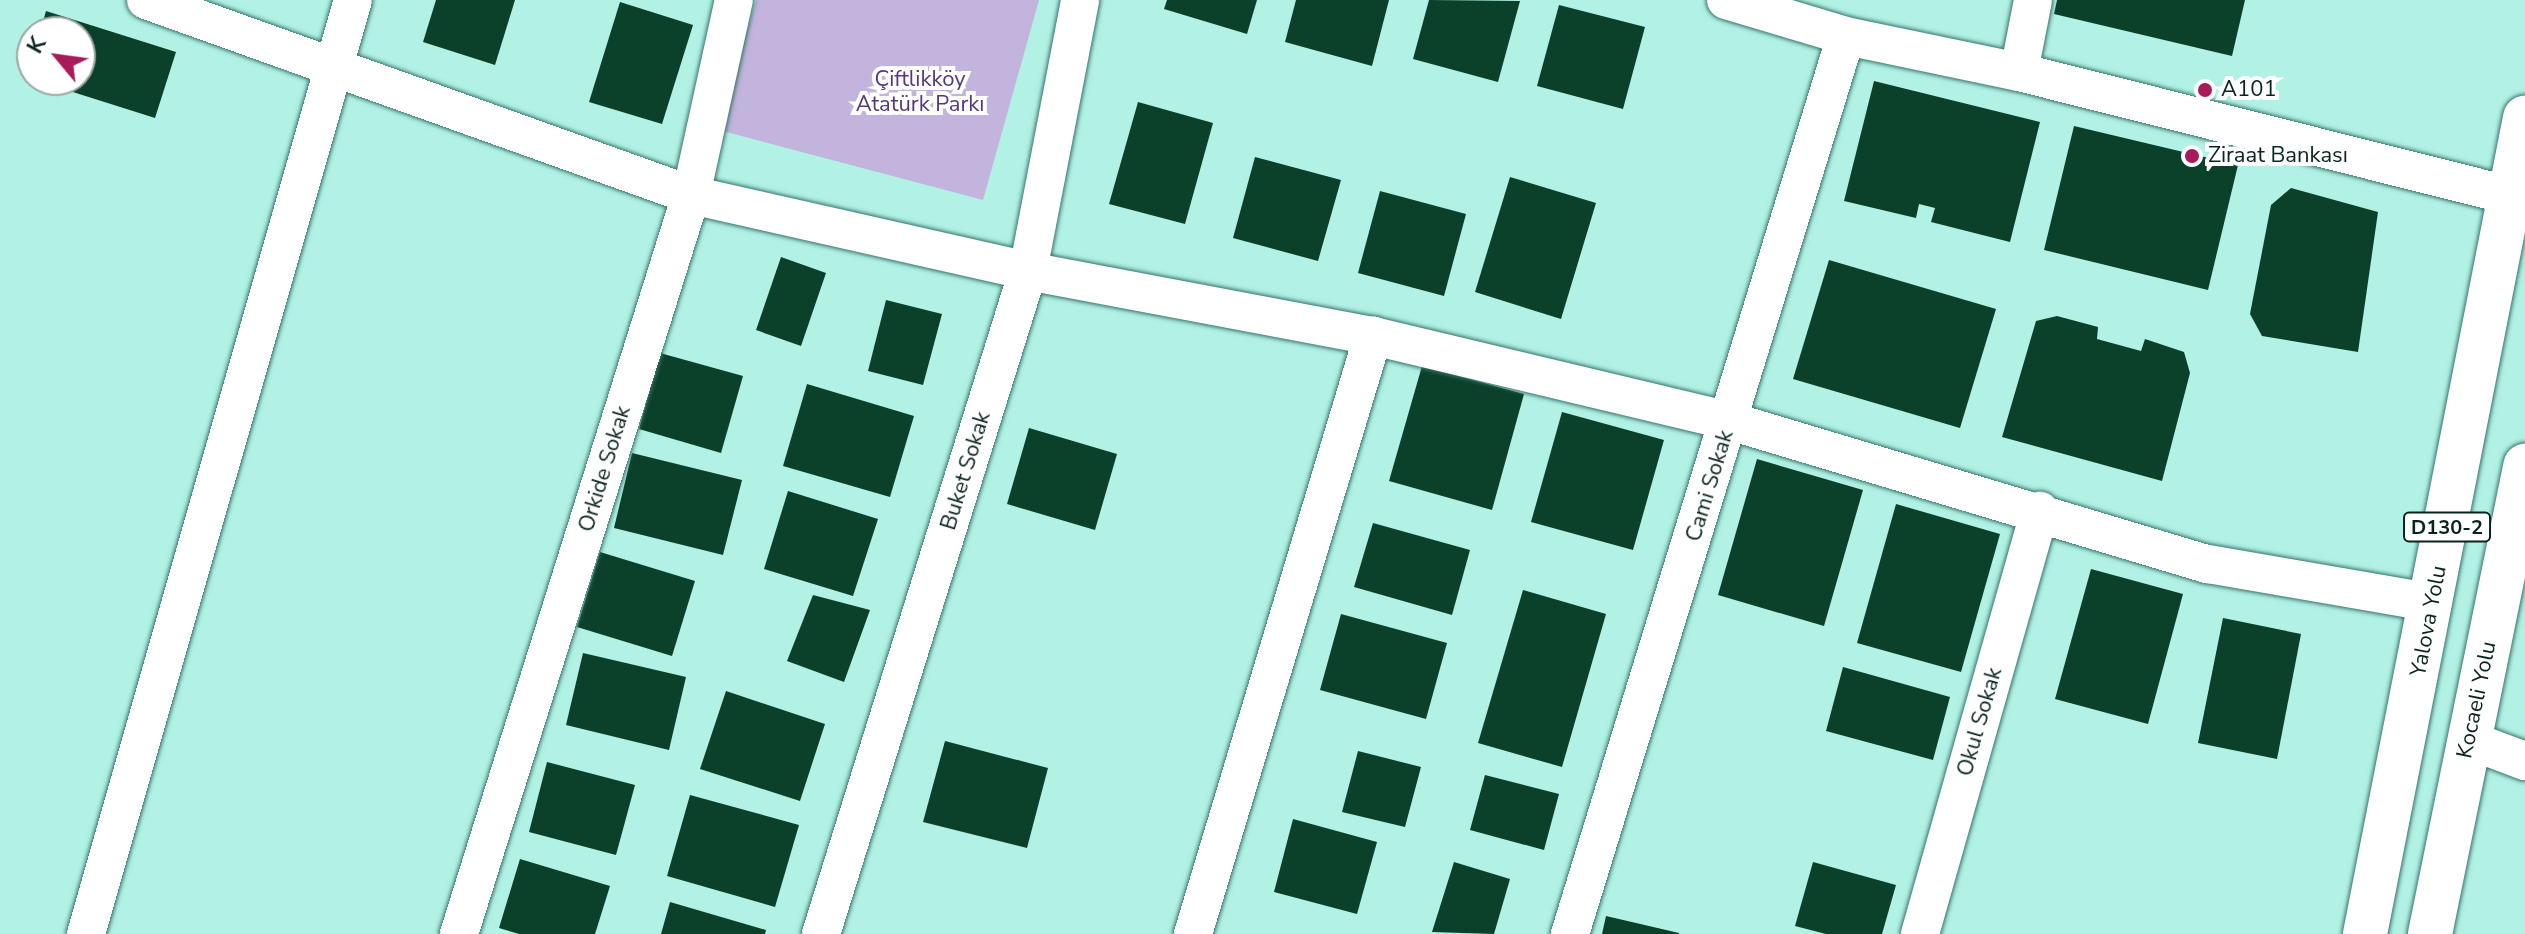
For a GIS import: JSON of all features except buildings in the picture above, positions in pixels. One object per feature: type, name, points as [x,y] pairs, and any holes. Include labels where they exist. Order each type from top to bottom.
[{"type":"highway","name":"Yalova Yolu","points":[[2365,934],[2433,603],[2525,118]]},
{"type":"highway","name":"Kocaeli̇ Yolu","points":[[2430,934],[2525,466]]},
{"type":"street","points":[[146,0],[691,195],[1028,271],[1373,336],[1730,421],[2040,511],[2208,564],[2433,603]]},
{"type":"street","points":[[86,934],[353,0]]},
{"type":"street","name":"Orkide Sokak","points":[[459,934],[691,195],[734,0]]},
{"type":"street","name":"Buket Sokak","points":[[821,934],[1028,271],[1080,0]]},
{"type":"street","points":[[1726,0],[1846,36],[2019,72],[2508,195]]},
{"type":"street","points":[[2019,72],[2033,0]]},
{"type":"street","name":"Cami Sokak","points":[[1570,934],[1846,36]]},
{"type":"street","points":[[1193,934],[1373,336]]},
{"type":"street","name":"Okul Sokak","points":[[1920,934],[2040,511]]},
{"type":"street","points":[[2469,740],[2525,761]]},
{"type":"green space","name":"Çiftlikköy Atatürk Parkı","points":[[756,0],[1039,0],[983,200],[719,130]]},
{"type":"place","name":"A101","points":[[2205,90]]},
{"type":"place","name":"Ziraat Bankası","points":[[2192,156]]}]
